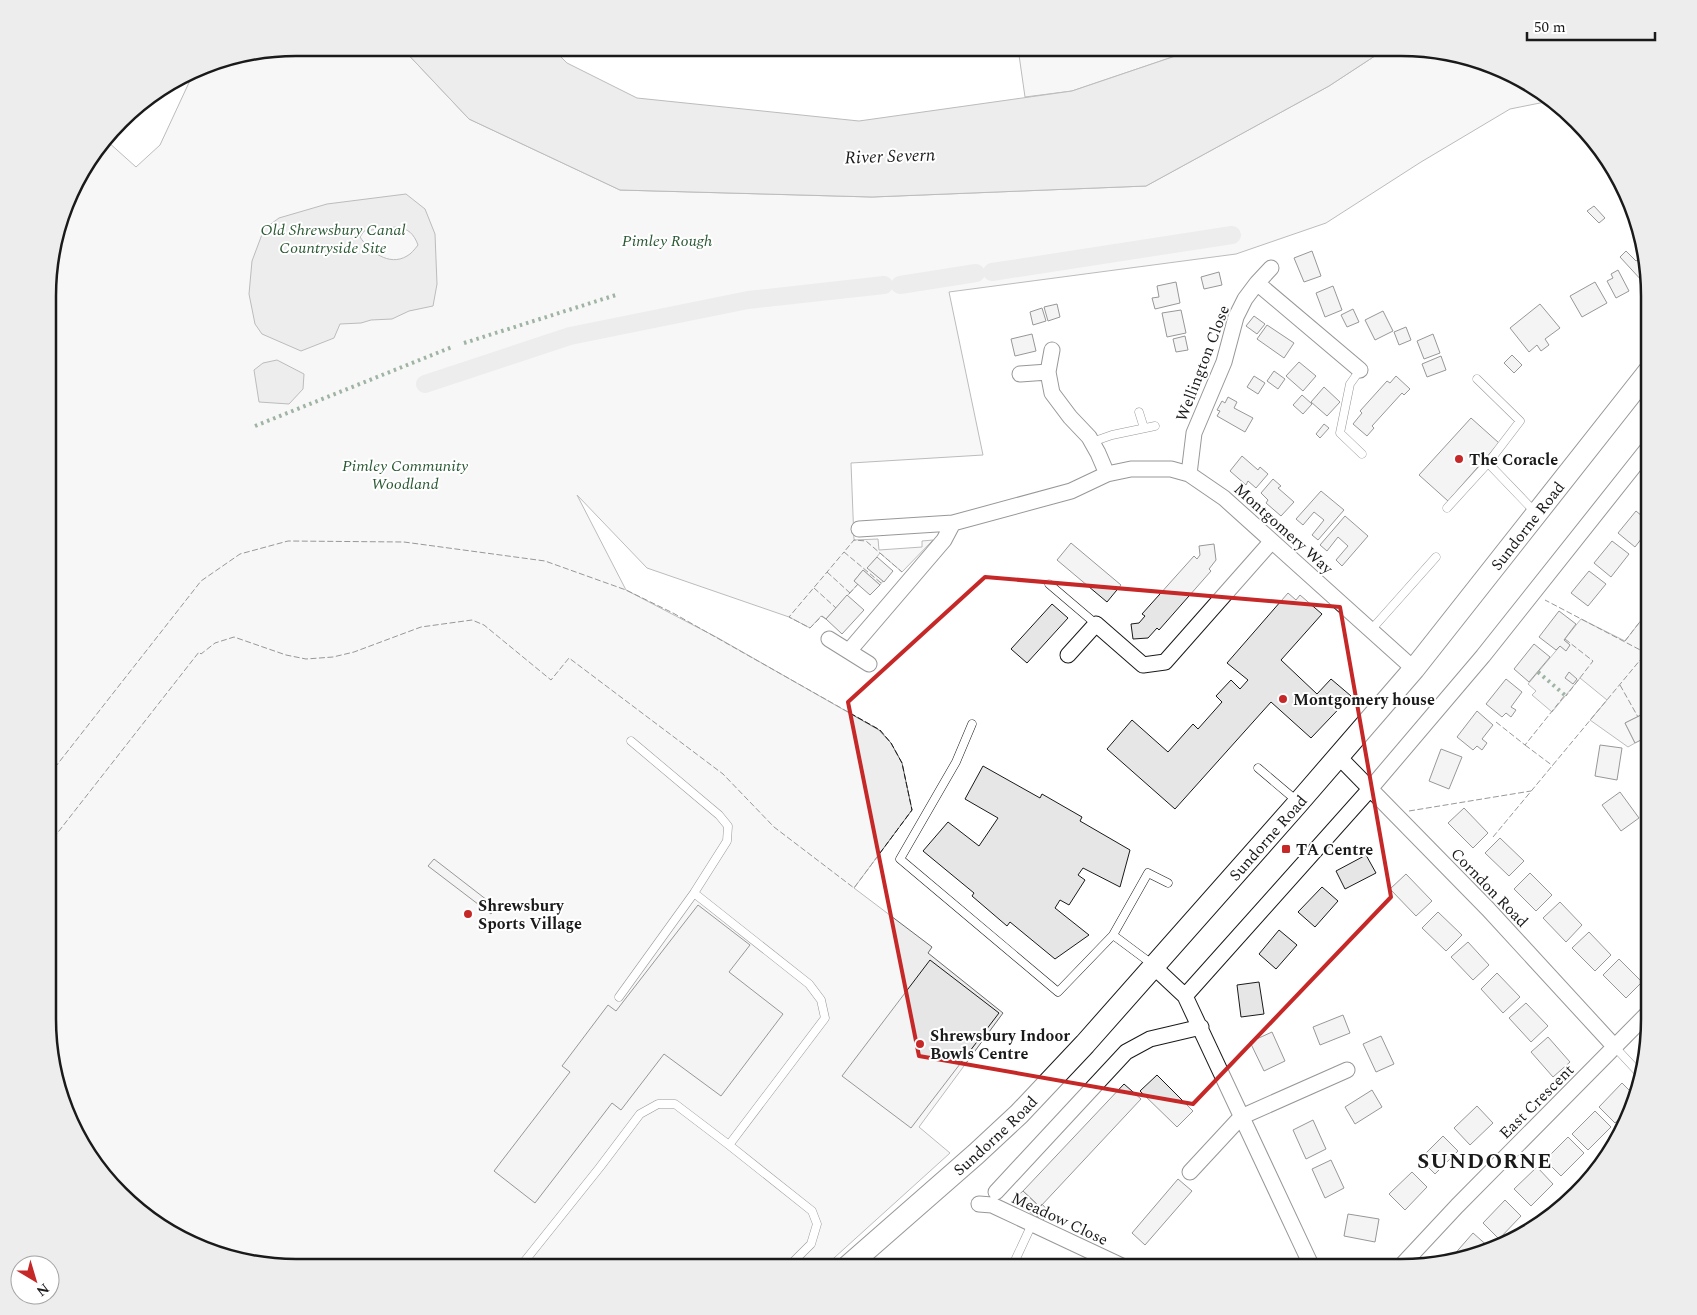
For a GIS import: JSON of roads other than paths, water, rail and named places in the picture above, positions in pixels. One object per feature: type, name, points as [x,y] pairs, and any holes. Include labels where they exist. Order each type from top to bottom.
[{"type":"main road","name":"Sundorne Road","points":[[856,1259],[1019,1114],[1086,1044],[1414,669],[1641,382]]},
{"type":"street","name":"Wellington Close","points":[[1189,474],[1194,433],[1224,362],[1236,317],[1245,299],[1270,268]]},
{"type":"street","points":[[1257,283],[1360,370]]},
{"type":"street","points":[[1052,350],[1048,372],[1052,393],[1092,442],[1108,474]]},
{"type":"street","points":[[1020,374],[1048,372]]},
{"type":"street","points":[[1185,996],[1370,789],[1503,633],[1641,457]]},
{"type":"street","name":"Montgomery Way","points":[[859,529],[953,523],[1070,491],[1108,474],[1131,469],[1171,469],[1189,474],[1224,498],[1414,669]]},
{"type":"street","points":[[849,651],[944,540],[953,523]]},
{"type":"street","points":[[1068,655],[1096,624],[1143,664],[1154,665],[1165,662],[1272,541]]},
{"type":"street","points":[[829,639],[869,664]]},
{"type":"street","name":"Corndon Road","points":[[1338,756],[1488,909],[1614,1046]]},
{"type":"street","points":[[1154,966],[1185,996],[1308,1259]]},
{"type":"street","name":"East Crescent","points":[[1409,1258],[1457,1206],[1641,1020]]},
{"type":"street","points":[[996,1192],[1126,1052],[1150,1039],[1200,1027]]},
{"type":"street","points":[[1190,1172],[1241,1117],[1347,1070]]},
{"type":"street","name":"Meadow Close","points":[[979,1204],[992,1205],[1107,1259]]},
{"type":"lane","points":[[1360,370],[1350,384],[1340,433],[1362,454]]},
{"type":"lane","points":[[1447,508],[1488,463],[1520,421],[1477,379]]},
{"type":"lane","points":[[1139,412],[1144,428]]},
{"type":"lane","points":[[1092,442],[1112,435],[1155,426]]},
{"type":"lane","points":[[1488,463],[1538,514]]},
{"type":"lane","points":[[1371,630],[1436,557]]},
{"type":"lane","points":[[1049,584],[1096,624]]},
{"type":"lane","points":[[972,724],[956,762],[900,859],[1058,992],[1113,935],[1148,873],[1168,883]]},
{"type":"lane","points":[[619,997],[694,893],[727,841],[728,826],[720,815],[631,740]]},
{"type":"lane","points":[[1258,768],[1299,802]]},
{"type":"lane","points":[[694,893],[809,984],[821,1000],[825,1018],[729,1145]]},
{"type":"lane","points":[[1113,935],[1154,966]]},
{"type":"lane","points":[[1614,1046],[1635,1069]]},
{"type":"lane","points":[[526,1259],[600,1168],[640,1114],[658,1104],[675,1104],[812,1212],[817,1224],[811,1244],[796,1259]]},
{"type":"lane","points":[[1016,1259],[1032,1224]]},
{"type":"water","name":"River Severn","points":[[410,56],[560,56],[567,63],[637,98],[859,121],[1072,91],[1175,56],[1375,56],[1329,86],[1146,186],[872,197],[620,190],[469,119]]},
{"type":"water","points":[[406,194],[425,209],[435,234],[437,284],[433,306],[409,311],[392,319],[340,324],[334,338],[301,351],[262,334],[255,324],[249,294],[252,261],[264,229],[279,218],[327,204]],"holes":[[[396,227],[410,232],[418,245],[410,254],[400,259],[393,260],[380,256],[360,237],[364,231]]]},
{"type":"water","points":[[277,360],[304,374],[303,389],[289,404],[259,402],[254,370],[263,363]]},
{"type":"waterway","points":[[992,272],[1232,235]]},
{"type":"waterway","points":[[900,285],[976,273]]},
{"type":"waterway","points":[[425,384],[570,336],[748,300],[884,285]]},
{"type":"place","name":"The Coracle","points":[[1459,459]]},
{"type":"place","name":"Montgomery house","points":[[1283,699]]},
{"type":"place","name":"TA Centre","points":[[1286,849]]},
{"type":"place","name":"Shrewsbury Sports Village","points":[[468,914]]},
{"type":"place","name":"Shrewsbury Indoor Bowls Centre","points":[[920,1044]]},
{"type":"district","name":"SUNDORNE","points":[[1485,1161]]},
{"type":"park label","name":"Old Shrewsbury Canal Countryside Site","points":[[333,238]]},
{"type":"park label","name":"Pimley Rough","points":[[667,240]]},
{"type":"park label","name":"Pimley Community Woodland","points":[[405,474]]}]
